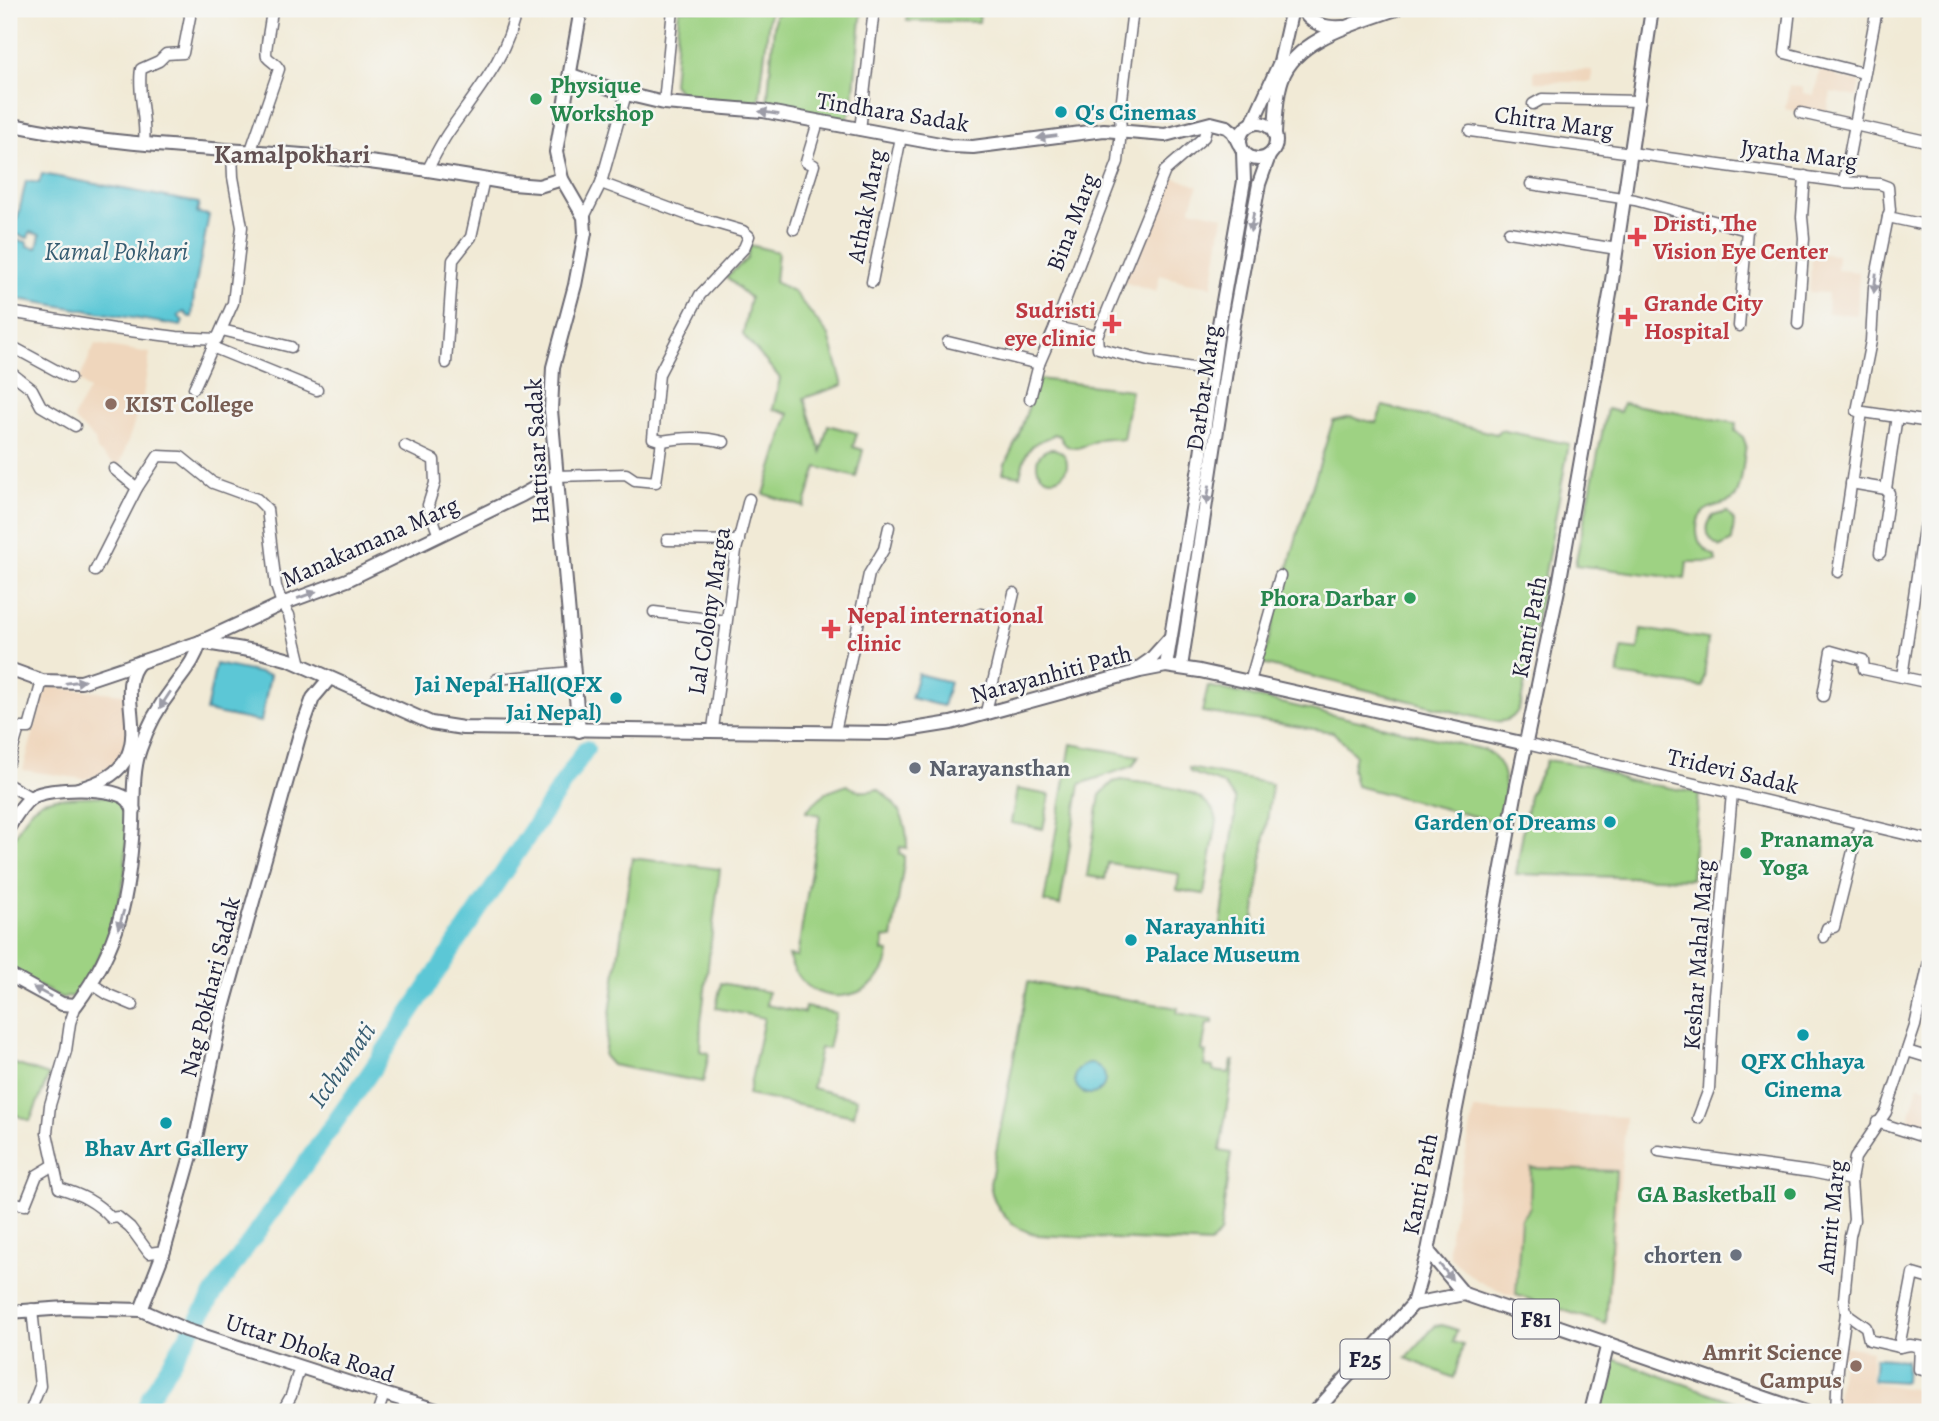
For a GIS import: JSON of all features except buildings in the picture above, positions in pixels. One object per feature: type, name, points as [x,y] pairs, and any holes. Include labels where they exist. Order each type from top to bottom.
[{"type":"main road","points":[[581,9],[556,152],[562,179],[584,217]]},
{"type":"main road","points":[[1241,148],[1244,130],[1252,124],[1280,62],[1292,9]]},
{"type":"main road","points":[[1302,9],[1317,24],[1347,27]]},
{"type":"main road","points":[[1209,124],[1227,127],[1233,132],[1247,156],[1258,160],[1269,156],[1276,144],[1281,80],[1292,60],[1310,45],[1347,27],[1396,9]]},
{"type":"main road","name":"Kanti Path","points":[[1428,1251],[1559,584],[1617,249],[1653,9]]},
{"type":"main road","name":"Tindhara Sadak","points":[[571,75],[626,94],[664,103],[763,111],[951,146],[1121,130],[1165,135],[1209,124]]},
{"type":"main road","points":[[9,124],[144,144],[292,154],[539,186],[562,179]]},
{"type":"main road","points":[[1252,124],[1268,126],[1275,134]]},
{"type":"main road","name":"Darbar Marg","points":[[1166,666],[1244,181],[1241,148]]},
{"type":"main road","name":"Darbar Marg","points":[[1181,667],[1233,325],[1259,184],[1269,156]]},
{"type":"main road","name":"Hattisar Sadak","points":[[579,731],[551,410],[552,374],[575,285],[585,233],[584,217]]},
{"type":"main road","name":"Manakamana Marg","points":[[9,670],[42,681],[81,682],[200,642],[282,604],[347,580],[556,476]]},
{"type":"main road","points":[[1131,674],[1150,660],[1171,636]]},
{"type":"main road","points":[[1186,638],[1186,648],[1192,657],[1201,666],[1221,675]]},
{"type":"main road","points":[[9,827],[25,803],[44,792],[78,789],[109,777],[123,762],[196,655],[200,642]]},
{"type":"main road","name":"Narayanhiti Path","points":[[200,642],[261,652],[301,665],[431,723],[463,728],[888,733],[928,728],[1166,666],[1221,675],[1526,744]]},
{"type":"main road","points":[[9,975],[62,1004],[76,1005],[92,984],[116,936],[131,855],[137,742],[130,685],[134,667],[140,661]]},
{"type":"main road","name":"Nag Pokhari Sadak","points":[[141,1310],[164,1251],[196,1138],[223,1008],[293,758],[313,698],[329,678]]},
{"type":"main road","points":[[78,789],[120,795],[129,801],[134,810]]},
{"type":"main road","points":[[1428,1251],[1464,1294]]},
{"type":"main road","name":"F25","points":[[1315,1412],[1413,1304],[1428,1251]]},
{"type":"main road","name":"F81","points":[[1413,1304],[1464,1294],[1806,1412]]},
{"type":"main road","points":[[9,1312],[78,1308],[141,1310]]},
{"type":"main road","name":"Uttar Dhoka Road","points":[[141,1310],[186,1330],[384,1394],[436,1410],[469,1412]]},
{"type":"main road","points":[[1591,1412],[1608,1343]]},
{"type":"street","points":[[144,144],[146,126],[139,81],[141,69],[159,61],[166,54],[183,53],[190,17],[189,10],[184,9]]},
{"type":"street","points":[[250,153],[279,69],[276,62],[265,52],[271,30],[272,9]]},
{"type":"street","points":[[427,171],[446,135],[486,82],[502,51],[516,9]]},
{"type":"street","points":[[664,103],[673,9]]},
{"type":"street","points":[[860,130],[874,9]]},
{"type":"street","name":"Bina Marg","points":[[1030,400],[1039,364],[1118,162],[1120,116],[1133,9]]},
{"type":"street","points":[[1790,9],[1785,53],[1863,74]]},
{"type":"street","points":[[1844,182],[1877,9]]},
{"type":"street","points":[[584,217],[601,183],[626,94]]},
{"type":"street","points":[[1533,104],[1542,99],[1640,101]]},
{"type":"street","points":[[1801,113],[1930,142]]},
{"type":"street","points":[[794,229],[814,165],[806,162],[818,122]]},
{"type":"street","points":[[1209,124],[1204,137],[1165,170],[1097,336],[1098,348],[1148,361],[1212,371]]},
{"type":"street","name":"Chitra Marg","points":[[1470,131],[1632,154]]},
{"type":"street","name":"Athak Marg","points":[[872,282],[901,137]]},
{"type":"street","points":[[194,388],[233,303],[242,227],[233,177],[232,152]]},
{"type":"street","name":"Jyatha Marg","points":[[1632,154],[1844,182],[1880,184],[1888,187],[1888,217]]},
{"type":"street","points":[[1798,324],[1805,176]]},
{"type":"street","points":[[446,363],[453,260],[471,237],[484,179]]},
{"type":"street","points":[[601,183],[685,214],[743,230],[749,236],[744,248],[700,295],[659,374],[653,438],[662,441],[685,437],[712,438],[724,442]]},
{"type":"street","points":[[1531,184],[1625,198],[1747,230],[1739,326]]},
{"type":"street","points":[[1930,226],[1888,217],[1874,287],[1871,341],[1857,411],[1930,422]]},
{"type":"street","points":[[1509,232],[1617,249]]},
{"type":"street","points":[[9,312],[177,337],[291,347]]},
{"type":"street","points":[[1055,327],[1097,336]]},
{"type":"street","points":[[217,339],[317,390]]},
{"type":"street","points":[[948,342],[1039,364]]},
{"type":"street","points":[[9,345],[70,378]]},
{"type":"street","points":[[9,370],[32,389],[41,406],[75,426]]},
{"type":"street","points":[[1838,572],[1861,412]]},
{"type":"street","points":[[1881,553],[1889,494],[1886,489],[1897,416]]},
{"type":"street","points":[[556,476],[626,474],[635,480],[656,482],[662,441]]},
{"type":"street","points":[[405,446],[434,460],[435,483],[428,505],[439,536]]},
{"type":"street","points":[[95,571],[137,488],[158,456],[180,457],[213,483],[257,499],[267,509],[274,577],[282,604],[289,615],[301,665]]},
{"type":"street","points":[[114,469],[137,488]]},
{"type":"street","points":[[1851,483],[1886,489]]},
{"type":"street","name":"Lal Colony Marga","points":[[713,729],[726,621],[749,499]]},
{"type":"street","points":[[835,732],[869,574],[884,549],[889,527]]},
{"type":"street","points":[[1902,677],[1924,528]]},
{"type":"street","points":[[667,540],[739,541]]},
{"type":"street","points":[[1250,682],[1280,576]]},
{"type":"street","points":[[986,712],[1014,593]]},
{"type":"street","points":[[654,612],[726,621]]},
{"type":"street","points":[[981,614],[1008,621]]},
{"type":"street","points":[[1823,696],[1831,651],[1863,660],[1864,669],[1930,683]]},
{"type":"street","points":[[496,678],[573,672]]},
{"type":"street","points":[[9,762],[19,728],[29,728],[42,681]]},
{"type":"street","name":"Tridevi Sadak","points":[[1526,744],[1930,839]]},
{"type":"street","points":[[9,785],[32,798]]},
{"type":"street","name":"Keshar Mahal Marg","points":[[1698,1118],[1709,1089],[1714,994],[1732,793]]},
{"type":"street","points":[[1824,937],[1827,928],[1834,927],[1860,823]]},
{"type":"street","name":"Amrit Marg","points":[[1836,1412],[1838,1368],[1846,1313],[1845,1286],[1854,1220],[1851,1180],[1854,1158],[1886,1112],[1915,1026],[1930,958]]},
{"type":"street","points":[[92,984],[133,1005]]},
{"type":"street","points":[[76,1005],[50,1105],[47,1133],[52,1167],[59,1188],[81,1195],[101,1207],[111,1218],[118,1217],[130,1227],[149,1253],[164,1251]]},
{"type":"street","points":[[1906,1051],[1930,1058]]},
{"type":"street","points":[[1877,1122],[1930,1139]]},
{"type":"street","points":[[1659,1151],[1851,1180]]},
{"type":"street","points":[[9,1202],[25,1205],[37,1175],[52,1167]]},
{"type":"street","points":[[1899,1347],[1913,1274],[1930,1279]]},
{"type":"street","points":[[30,1412],[40,1386],[33,1309]]},
{"type":"street","points":[[1846,1313],[1866,1327],[1869,1340],[1899,1347],[1925,1348],[1920,1368],[1930,1372]]},
{"type":"street","points":[[282,1412],[291,1396],[300,1367]]},
{"type":"street","points":[[377,1412],[384,1394]]},
{"type":"shaded area","points":[[1821,64],[1838,67],[1836,77],[1860,82],[1857,97],[1831,92],[1826,117],[1785,109],[1789,85],[1803,88],[1803,93],[1814,95]]},
{"type":"shaded area","points":[[1534,70],[1592,70],[1592,82],[1534,82]]},
{"type":"shaded area","points":[[1167,175],[1198,186],[1190,209],[1223,216],[1212,286],[1160,275],[1156,292],[1123,282]]},
{"type":"shaded area","points":[[1812,253],[1838,255],[1837,270],[1859,272],[1857,315],[1827,313],[1828,293],[1809,292]]},
{"type":"shaded area","name":"KIST College","points":[[95,344],[150,353],[143,396],[119,468],[97,450],[95,440],[75,421],[74,416],[89,390],[79,380]]},
{"type":"shaded area","points":[[50,687],[124,694],[127,714],[125,751],[120,760],[101,775],[84,779],[23,770],[45,690]]},
{"type":"shaded area","points":[[1918,1085],[1930,1088],[1930,1138],[1916,1133],[1917,1128],[1907,1126]]},
{"type":"shaded area","points":[[1474,1110],[1626,1117],[1607,1326],[1504,1293],[1475,1279],[1450,1258],[1448,1244]]},
{"type":"shaded area","name":"Amrit Science Campus","points":[[1844,1346],[1872,1351],[1870,1382],[1930,1392],[1930,1412],[1835,1412]]},
{"type":"green space","points":[[679,9],[770,10],[759,102],[686,99],[673,84]]},
{"type":"green space","points":[[788,9],[862,9],[852,110],[844,121],[767,107],[775,15]]},
{"type":"green space","points":[[908,9],[980,9],[979,22],[907,21]]},
{"type":"green space","points":[[750,245],[778,252],[775,282],[793,291],[829,336],[843,385],[804,398],[821,452],[828,425],[857,433],[853,447],[863,450],[856,477],[817,467],[804,507],[764,494],[789,414],[773,409],[780,378],[743,335],[750,298],[726,277],[747,259]]},
{"type":"green space","points":[[1038,379],[1131,390],[1123,440],[1102,438],[1073,448],[1054,434],[1030,448],[1020,476],[1003,473]]},
{"type":"green space","points":[[1623,403],[1736,423],[1735,431],[1743,437],[1746,445],[1737,494],[1727,502],[1707,509],[1698,521],[1698,539],[1705,549],[1715,556],[1716,562],[1687,562],[1685,579],[1575,565],[1607,409],[1620,412]]},
{"type":"green space","name":"Phora Darbar","points":[[1383,406],[1496,434],[1500,430],[1569,444],[1521,703],[1514,716],[1507,720],[1491,721],[1262,664],[1298,532],[1333,421],[1351,417],[1376,423]]},
{"type":"green space","points":[[1052,449],[1063,453],[1067,464],[1063,475],[1052,479],[1041,475],[1037,464],[1041,453]]},
{"type":"green space","points":[[1727,512],[1734,521],[1732,541],[1721,547],[1712,541],[1707,530],[1713,516]]},
{"type":"green space","points":[[1641,629],[1708,639],[1703,687],[1618,675],[1622,648],[1638,650]]},
{"type":"green space","points":[[1208,686],[1485,750],[1494,756],[1503,773],[1506,793],[1504,824],[1356,786],[1352,769],[1355,754],[1333,732],[1202,712]]},
{"type":"green space","points":[[1071,744],[1139,756],[1133,766],[1080,784],[1060,905],[1044,902]]},
{"type":"green space","name":"Garden of Dreams","points":[[1547,760],[1595,767],[1625,780],[1699,793],[1691,879],[1516,874],[1529,796]]},
{"type":"green space","points":[[1189,768],[1272,784],[1252,934],[1232,932],[1221,924],[1235,799],[1223,784],[1190,772]]},
{"type":"green space","points":[[1122,780],[1178,789],[1204,801],[1212,809],[1217,821],[1204,894],[1177,890],[1179,874],[1108,863],[1105,879],[1087,876],[1100,795],[1113,782]]},
{"type":"green space","points":[[847,785],[862,791],[878,789],[892,801],[904,822],[907,848],[900,847],[899,854],[904,856],[904,863],[892,938],[884,937],[883,951],[889,952],[885,966],[869,987],[844,996],[830,996],[805,984],[788,956],[797,957],[820,815],[806,812],[825,793]]},
{"type":"green space","points":[[1017,789],[1050,795],[1043,829],[1011,823]]},
{"type":"green space","points":[[103,796],[119,798],[128,807],[125,876],[111,935],[80,990],[71,997],[62,998],[9,971],[9,848],[32,808],[43,801]]},
{"type":"green space","points":[[632,858],[720,869],[701,1022],[700,1051],[709,1053],[703,1082],[612,1065],[604,1056]]},
{"type":"green space","points":[[1028,982],[1178,1008],[1177,1013],[1213,1019],[1213,1023],[1207,1023],[1202,1051],[1206,1052],[1204,1066],[1213,1067],[1213,1071],[1229,1073],[1234,1061],[1220,1151],[1231,1153],[1220,1233],[1210,1244],[1038,1235],[1012,1223],[1000,1210],[990,1184]]},
{"type":"green space","points":[[721,983],[768,992],[766,1005],[804,1013],[805,1007],[836,1013],[828,1049],[820,1048],[812,1088],[857,1099],[854,1116],[748,1095],[764,1018],[716,1008]]},
{"type":"green space","points":[[9,1062],[49,1075],[30,1121],[9,1112]]},
{"type":"green space","points":[[1531,1168],[1616,1171],[1606,1324],[1516,1295],[1521,1219],[1530,1207]]},
{"type":"green space","points":[[1442,1325],[1457,1330],[1453,1342],[1463,1345],[1454,1378],[1406,1358],[1435,1326]]},
{"type":"green space","points":[[1613,1359],[1750,1407],[1748,1412],[1596,1412]]},
{"type":"water","name":"Kamal Pokhari","points":[[42,174],[199,203],[197,213],[209,215],[192,317],[184,312],[178,316],[183,321],[181,326],[12,298],[10,294],[15,291],[12,285],[9,286],[9,258],[13,239],[27,242],[27,246],[37,248],[40,235],[30,232],[28,238],[14,234],[26,181],[39,183]]},
{"type":"water","points":[[216,664],[270,675],[261,722],[206,711]]},
{"type":"water","points":[[918,674],[950,682],[943,706],[911,698]]},
{"type":"water","points":[[1090,1064],[1101,1068],[1105,1079],[1101,1090],[1090,1094],[1079,1090],[1075,1079],[1079,1068]]},
{"type":"water","points":[[1875,1358],[1906,1360],[1905,1382],[1873,1380]]},
{"type":"waterway","name":"Icchumati","points":[[144,1412],[151,1395],[218,1287],[367,1077],[586,749]]},
{"type":"place","name":"Physique Workshop","points":[[536,99]]},
{"type":"place","name":"Q's Cinemas","points":[[1061,112]]},
{"type":"place","name":"Dristi, The Vision Eye Center","points":[[1637,237]]},
{"type":"place","name":"Grande City Hospital","points":[[1628,317]]},
{"type":"place","name":"Sudristi eye clinic","points":[[1112,324]]},
{"type":"place","name":"KIST College","points":[[111,404]]},
{"type":"place","name":"Phora Darbar","points":[[1410,598]]},
{"type":"place","name":"Nepal international clinic","points":[[831,629]]},
{"type":"place","name":"Jai Nepal Hall(QFX Jai Nepal)","points":[[616,698]]},
{"type":"place","name":"Narayansthan","points":[[915,768]]},
{"type":"place","name":"Garden of Dreams","points":[[1610,822]]},
{"type":"place","name":"Pranamaya Yoga","points":[[1746,853]]},
{"type":"place","name":"Narayanhiti Palace Museum","points":[[1131,940]]},
{"type":"place","name":"QFX Chhaya Cinema","points":[[1803,1035]]},
{"type":"place","name":"Bhav Art Gallery","points":[[166,1123]]},
{"type":"place","name":"GA Basketball","points":[[1790,1194]]},
{"type":"place","name":"chorten","points":[[1736,1255]]},
{"type":"place","name":"Amrit Science Campus","points":[[1856,1366]]},
{"type":"district","name":"Kamalpokhari","points":[[292,154]]}]
